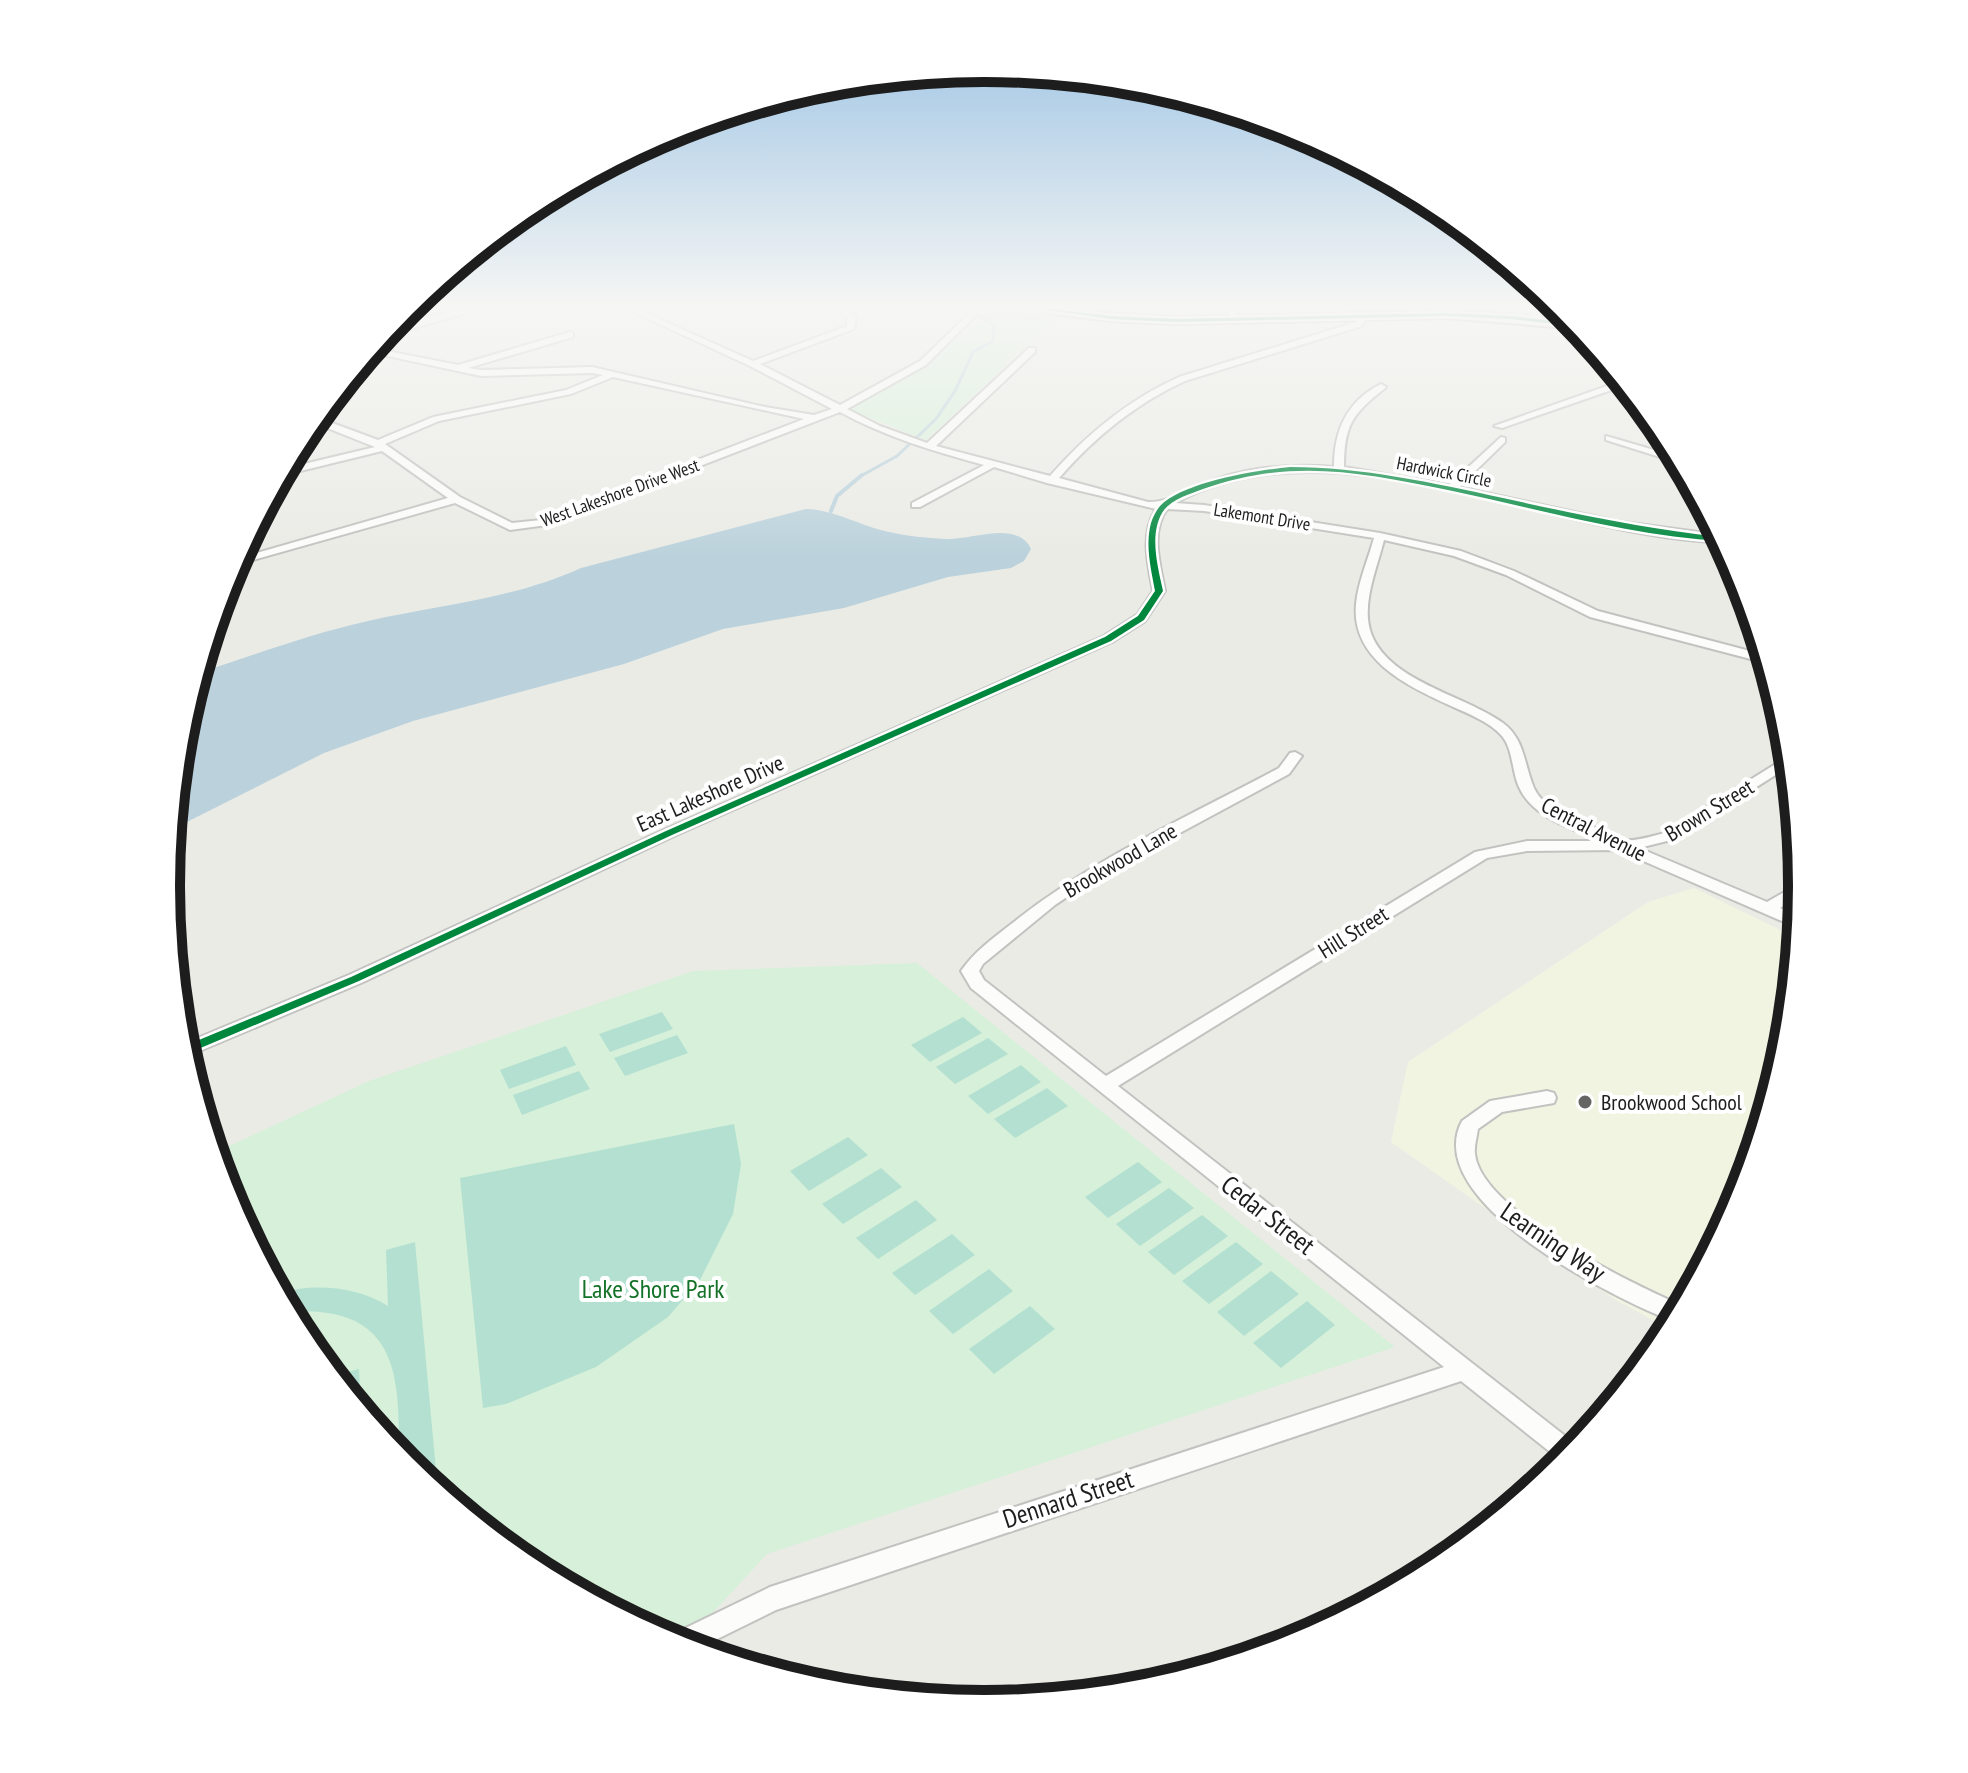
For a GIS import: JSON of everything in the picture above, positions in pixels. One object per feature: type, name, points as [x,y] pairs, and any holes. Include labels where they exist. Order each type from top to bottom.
[{"type":"street","points":[[297,469],[380,446],[436,419],[569,392]]},
{"type":"street","points":[[685,392],[813,418],[863,421]]},
{"type":"street","name":"Lakemont Drive","points":[[807,392],[863,421],[929,447],[991,465],[1164,507],[1204,508],[1380,536],[1483,561],[1594,614],[1754,656]]},
{"type":"street","name":"West Lakeshore Drive West","points":[[326,424],[380,446],[456,499],[510,527],[543,523],[712,460],[840,409],[871,392]]},
{"type":"street","points":[[929,447],[988,392]]},
{"type":"street","points":[[1051,481],[1107,425],[1155,392]]},
{"type":"street","points":[[1339,469],[1341,426],[1345,418],[1375,392]]},
{"type":"street","points":[[1499,426],[1599,392]]},
{"type":"street","points":[[1609,438],[1663,455]]},
{"type":"street","points":[[1451,489],[1501,440]]},
{"type":"street","points":[[916,505],[991,465]]},
{"type":"street","name":"Hardwick Circle","points":[[1164,507],[1195,490],[1234,476],[1295,467],[1339,469],[1709,537]]},
{"type":"street","points":[[250,558],[456,499]]},
{"type":"street","name":"East Lakeshore Drive","points":[[196,1046],[355,979],[669,833],[1117,634],[1141,618],[1159,591],[1150,555],[1158,514],[1164,507]]},
{"type":"street","name":"Central Avenue","points":[[1380,536],[1362,607],[1362,624],[1374,652],[1405,678],[1502,728],[1516,749],[1526,790],[1534,800],[1623,846],[1787,917]]},
{"type":"street","name":"Brookwood Lane","points":[[970,971],[977,960],[1037,911],[1083,879],[1284,771],[1295,756]]},
{"type":"street","name":"Brown Street","points":[[1623,846],[1651,843],[1670,836],[1779,766]]},
{"type":"street","name":"Hill Street","points":[[1104,1086],[1481,855],[1513,847],[1623,846]]},
{"type":"street","points":[[1768,908],[1788,896]]},
{"type":"street","name":"Cedar Street","points":[[970,971],[977,984],[1561,1447]]},
{"type":"street","name":"Learning Way","points":[[1547,1098],[1497,1106],[1469,1126],[1465,1156],[1480,1189],[1510,1218],[1619,1287],[1668,1309]]},
{"type":"street","name":"Dennard Street","points":[[694,1637],[770,1599],[1464,1370]]},
{"type":"shaded area","name":"Brookwood School","points":[[1694,888],[1787,933],[1782,992],[1773,1043],[1746,1145],[1706,1242],[1659,1323],[1614,1299],[1391,1142],[1408,1062],[1648,902]]},
{"type":"green space","points":[[877,392],[978,392],[926,440],[850,410]]},
{"type":"green space","name":"Lake Shore Park","points":[[917,963],[1395,1347],[767,1554],[692,1636],[628,1608],[582,1583],[494,1525],[415,1455],[379,1417],[315,1333],[287,1289],[262,1242],[223,1149],[369,1081],[693,971]]},
{"type":"green space","points":[[662,1012],[673,1029],[610,1052],[599,1034]]},
{"type":"green space","points":[[963,1017],[982,1033],[930,1062],[911,1045]]},
{"type":"green space","points":[[677,1035],[688,1053],[625,1076],[614,1058]]},
{"type":"green space","points":[[988,1038],[1008,1054],[955,1084],[936,1067]]},
{"type":"green space","points":[[566,1046],[576,1065],[509,1089],[500,1070]]},
{"type":"green space","points":[[1021,1065],[1041,1082],[988,1114],[968,1096]]},
{"type":"green space","points":[[579,1071],[590,1089],[522,1115],[513,1095]]},
{"type":"green space","points":[[1047,1088],[1068,1106],[1015,1138],[994,1119]]},
{"type":"green space","points":[[734,1124],[741,1164],[733,1214],[700,1280],[668,1317],[596,1367],[506,1404],[483,1408],[460,1178]]},
{"type":"green space","points":[[848,1137],[868,1155],[809,1191],[790,1171]]},
{"type":"green space","points":[[1138,1162],[1162,1182],[1108,1218],[1085,1197]]},
{"type":"green space","points":[[881,1168],[902,1187],[843,1224],[822,1204]]},
{"type":"green space","points":[[1169,1188],[1194,1208],[1140,1246],[1116,1224]]},
{"type":"green space","points":[[916,1200],[937,1220],[878,1259],[856,1238]]},
{"type":"green space","points":[[1202,1215],[1228,1236],[1174,1275],[1148,1252]]},
{"type":"green space","points":[[952,1234],[975,1255],[915,1295],[892,1273]]},
{"type":"green space","points":[[415,1242],[436,1475],[399,1438],[395,1381],[383,1346],[371,1332],[355,1321],[331,1313],[301,1312],[288,1291],[320,1287],[349,1290],[388,1306],[386,1250]]},
{"type":"green space","points":[[1236,1242],[1263,1264],[1209,1304],[1182,1281]]},
{"type":"green space","points":[[989,1269],[1013,1291],[953,1334],[929,1311]]},
{"type":"green space","points":[[1271,1271],[1299,1294],[1244,1336],[1217,1312]]},
{"type":"green space","points":[[1307,1301],[1335,1325],[1281,1368],[1253,1343]]},
{"type":"green space","points":[[1030,1306],[1055,1329],[994,1374],[969,1349]]},
{"type":"green space","points":[[359,1369],[360,1394],[346,1376],[344,1373]]},
{"type":"water","points":[[806,509],[828,512],[889,532],[917,537],[955,539],[1004,533],[1024,540],[1031,549],[1024,561],[1011,568],[948,577],[844,608],[723,629],[624,664],[413,721],[324,753],[182,825],[195,730],[210,669],[346,626],[503,594],[581,568]]},
{"type":"waterway","points":[[861,476],[897,456],[936,419],[954,392]]},
{"type":"waterway","points":[[831,511],[837,496],[861,476]]},
{"type":"cycle path","points":[[196,1046],[355,979],[669,833],[1108,639],[1141,618],[1159,591],[1152,543],[1154,524],[1161,509],[1182,496],[1230,478],[1290,469],[1349,471],[1442,487],[1616,524],[1709,537]]},
{"type":"place","name":"Brookwood School","points":[[1585,1102]]}]
